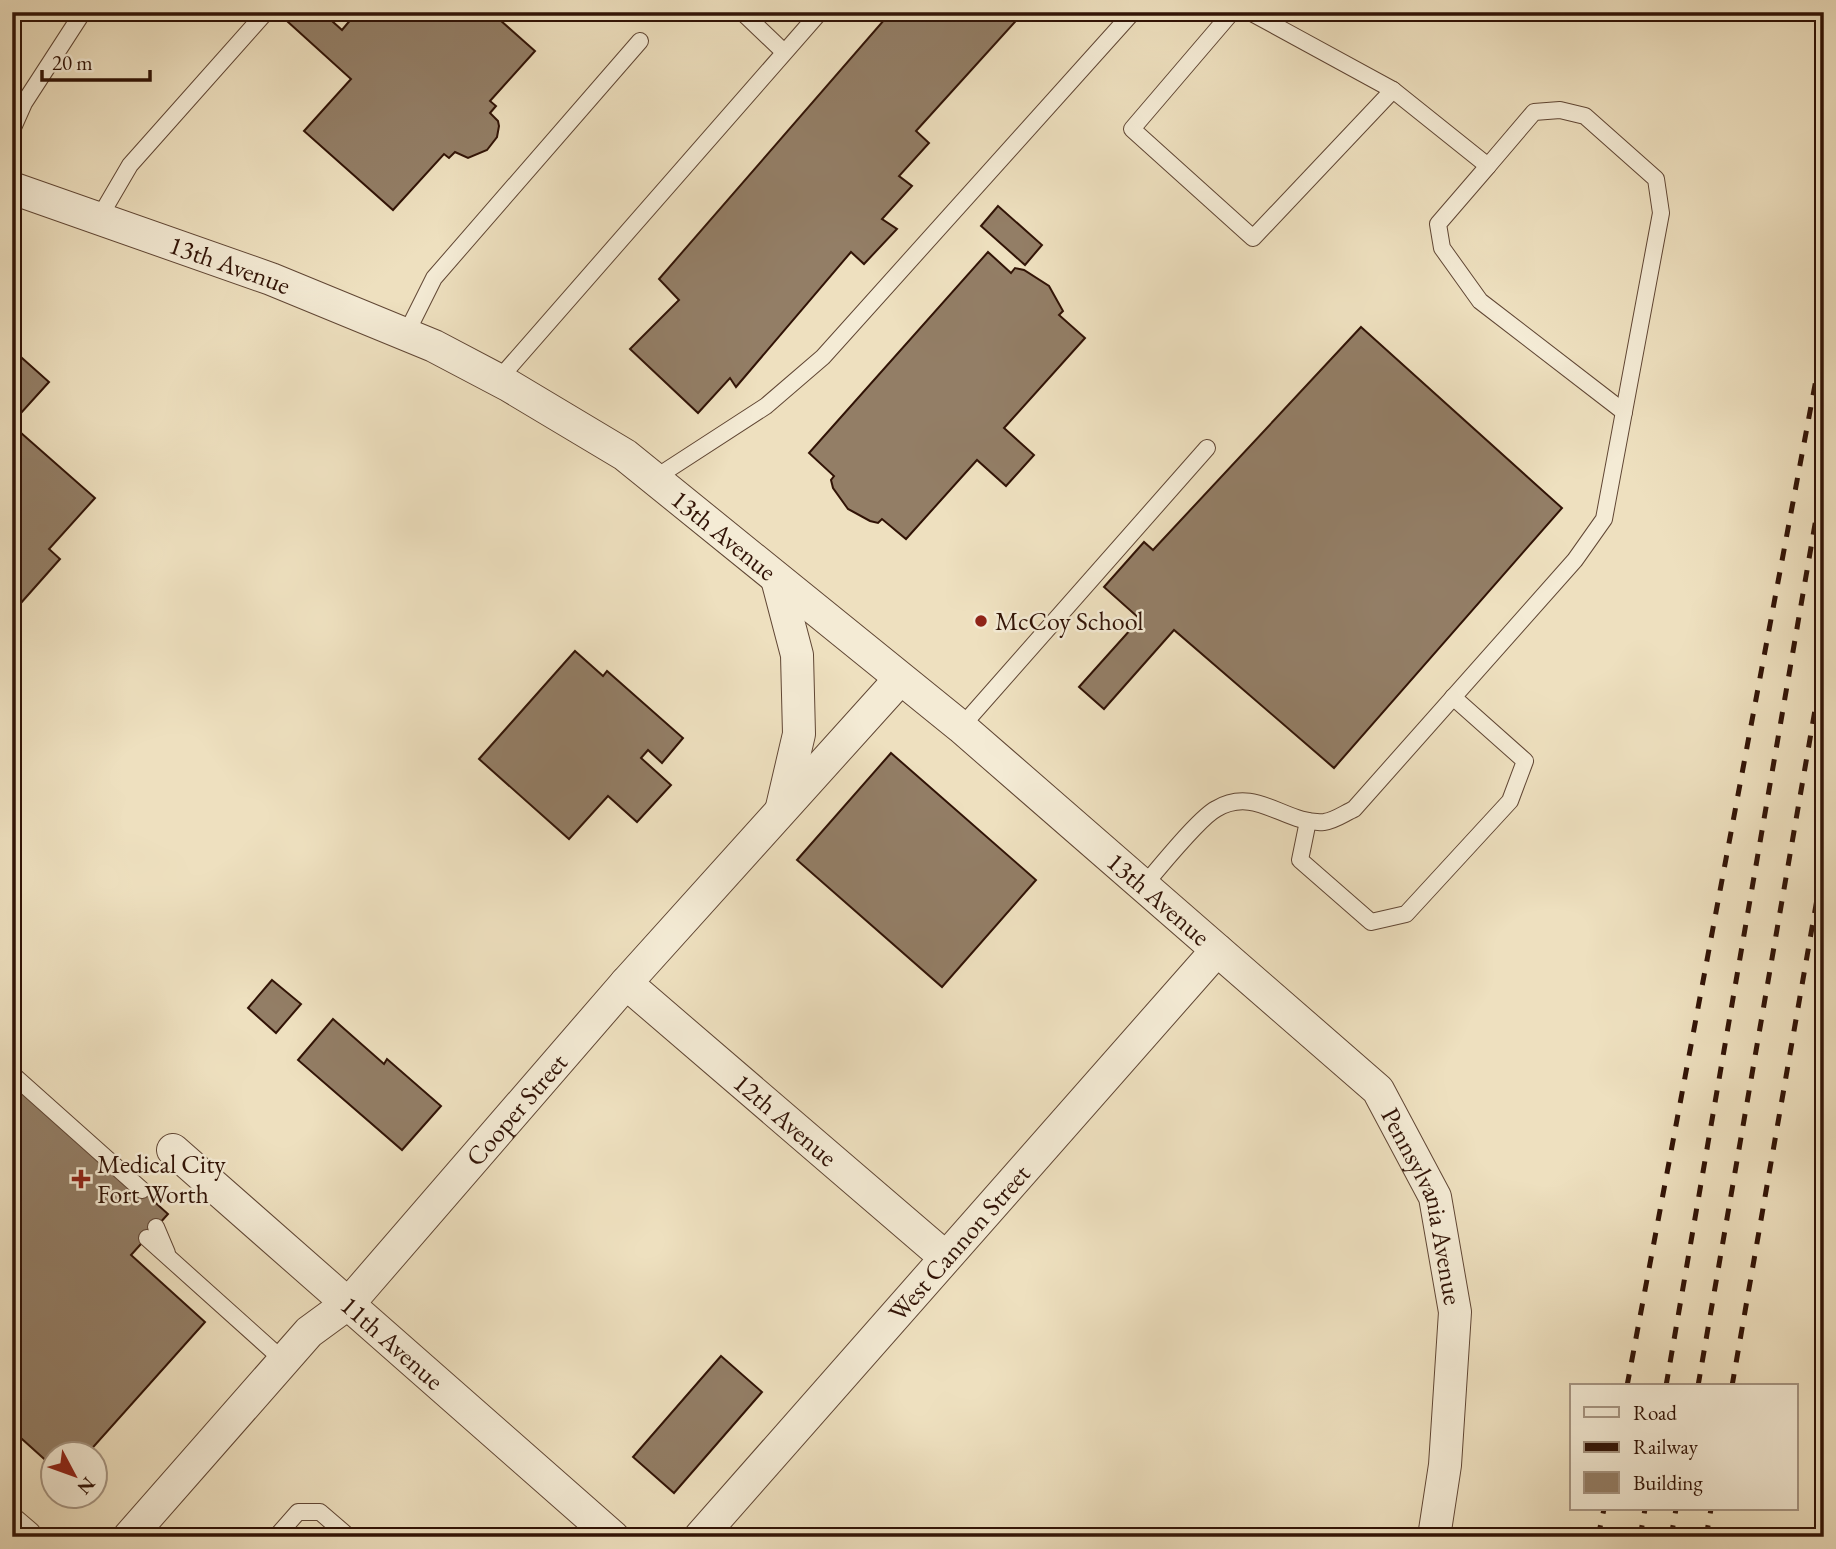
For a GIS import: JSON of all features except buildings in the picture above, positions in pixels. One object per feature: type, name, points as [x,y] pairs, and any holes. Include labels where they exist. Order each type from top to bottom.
[{"type":"street","points":[[12,188],[99,218]]},
{"type":"street","name":"13th Avenue","points":[[99,218],[271,279],[406,334],[498,380],[625,456],[961,727],[1145,884],[1217,950]]},
{"type":"street","points":[[777,579],[797,655],[799,721],[799,734],[782,811]]},
{"type":"street","name":"Cooper Street","points":[[130,1537],[309,1332],[350,1302],[626,983],[900,679]]},
{"type":"street","name":"West Cannon Street","points":[[700,1537],[1217,950]]},
{"type":"street","name":"Pennsylvania Avenue","points":[[1217,950],[1378,1090],[1435,1197],[1455,1312],[1445,1465],[1434,1537]]},
{"type":"street","name":"12th Avenue","points":[[626,983],[945,1257]]},
{"type":"street","name":"11th Avenue","points":[[173,1150],[350,1302],[613,1537]]},
{"type":"street","points":[[12,1525],[26,1537]]},
{"type":"lane","points":[[12,130],[24,103],[83,12]]},
{"type":"lane","points":[[99,218],[130,165],[266,12]]},
{"type":"lane","points":[[742,12],[785,52]]},
{"type":"lane","points":[[498,380],[820,12]]},
{"type":"lane","points":[[655,478],[766,406],[823,357],[1133,12]]},
{"type":"lane","points":[[1232,12],[1132,129],[1253,238],[1394,90]]},
{"type":"lane","points":[[1250,12],[1394,90],[1488,166]]},
{"type":"lane","points":[[406,334],[434,278],[640,41]]},
{"type":"lane","points":[[1145,884],[1214,809],[1238,800],[1255,800],[1308,821],[1327,822],[1354,808],[1575,560],[1604,519],[1624,412],[1661,213],[1656,179],[1586,116],[1560,110],[1534,112],[1438,224],[1442,248],[1480,300],[1624,412]]},
{"type":"lane","points":[[961,727],[1207,449]]},
{"type":"lane","points":[[1308,821],[1300,860],[1371,922],[1406,914],[1510,801],[1525,761],[1453,697]]},
{"type":"lane","points":[[12,1074],[142,1190]]},
{"type":"lane","points":[[152,1233],[169,1259],[284,1361]]},
{"type":"lane","points":[[276,1537],[298,1512],[320,1512],[349,1537]]},
{"type":"railway","points":[[1793,12],[1824,22]]},
{"type":"railway","points":[[1627,1384],[1824,337]]},
{"type":"railway","points":[[1666,1384],[1824,472]]},
{"type":"railway","points":[[1698,1384],[1824,658]]},
{"type":"railway","points":[[1732,1384],[1824,859]]},
{"type":"railway","points":[[1598,1537],[1604,1510]]},
{"type":"railway","points":[[1640,1537],[1645,1510]]},
{"type":"railway","points":[[1671,1537],[1676,1510]]},
{"type":"railway","points":[[1706,1537],[1711,1510]]},
{"type":"place","name":"McCoy School","points":[[981,621]]},
{"type":"place","name":"Medical City Fort Worth","points":[[81,1179]]}]
